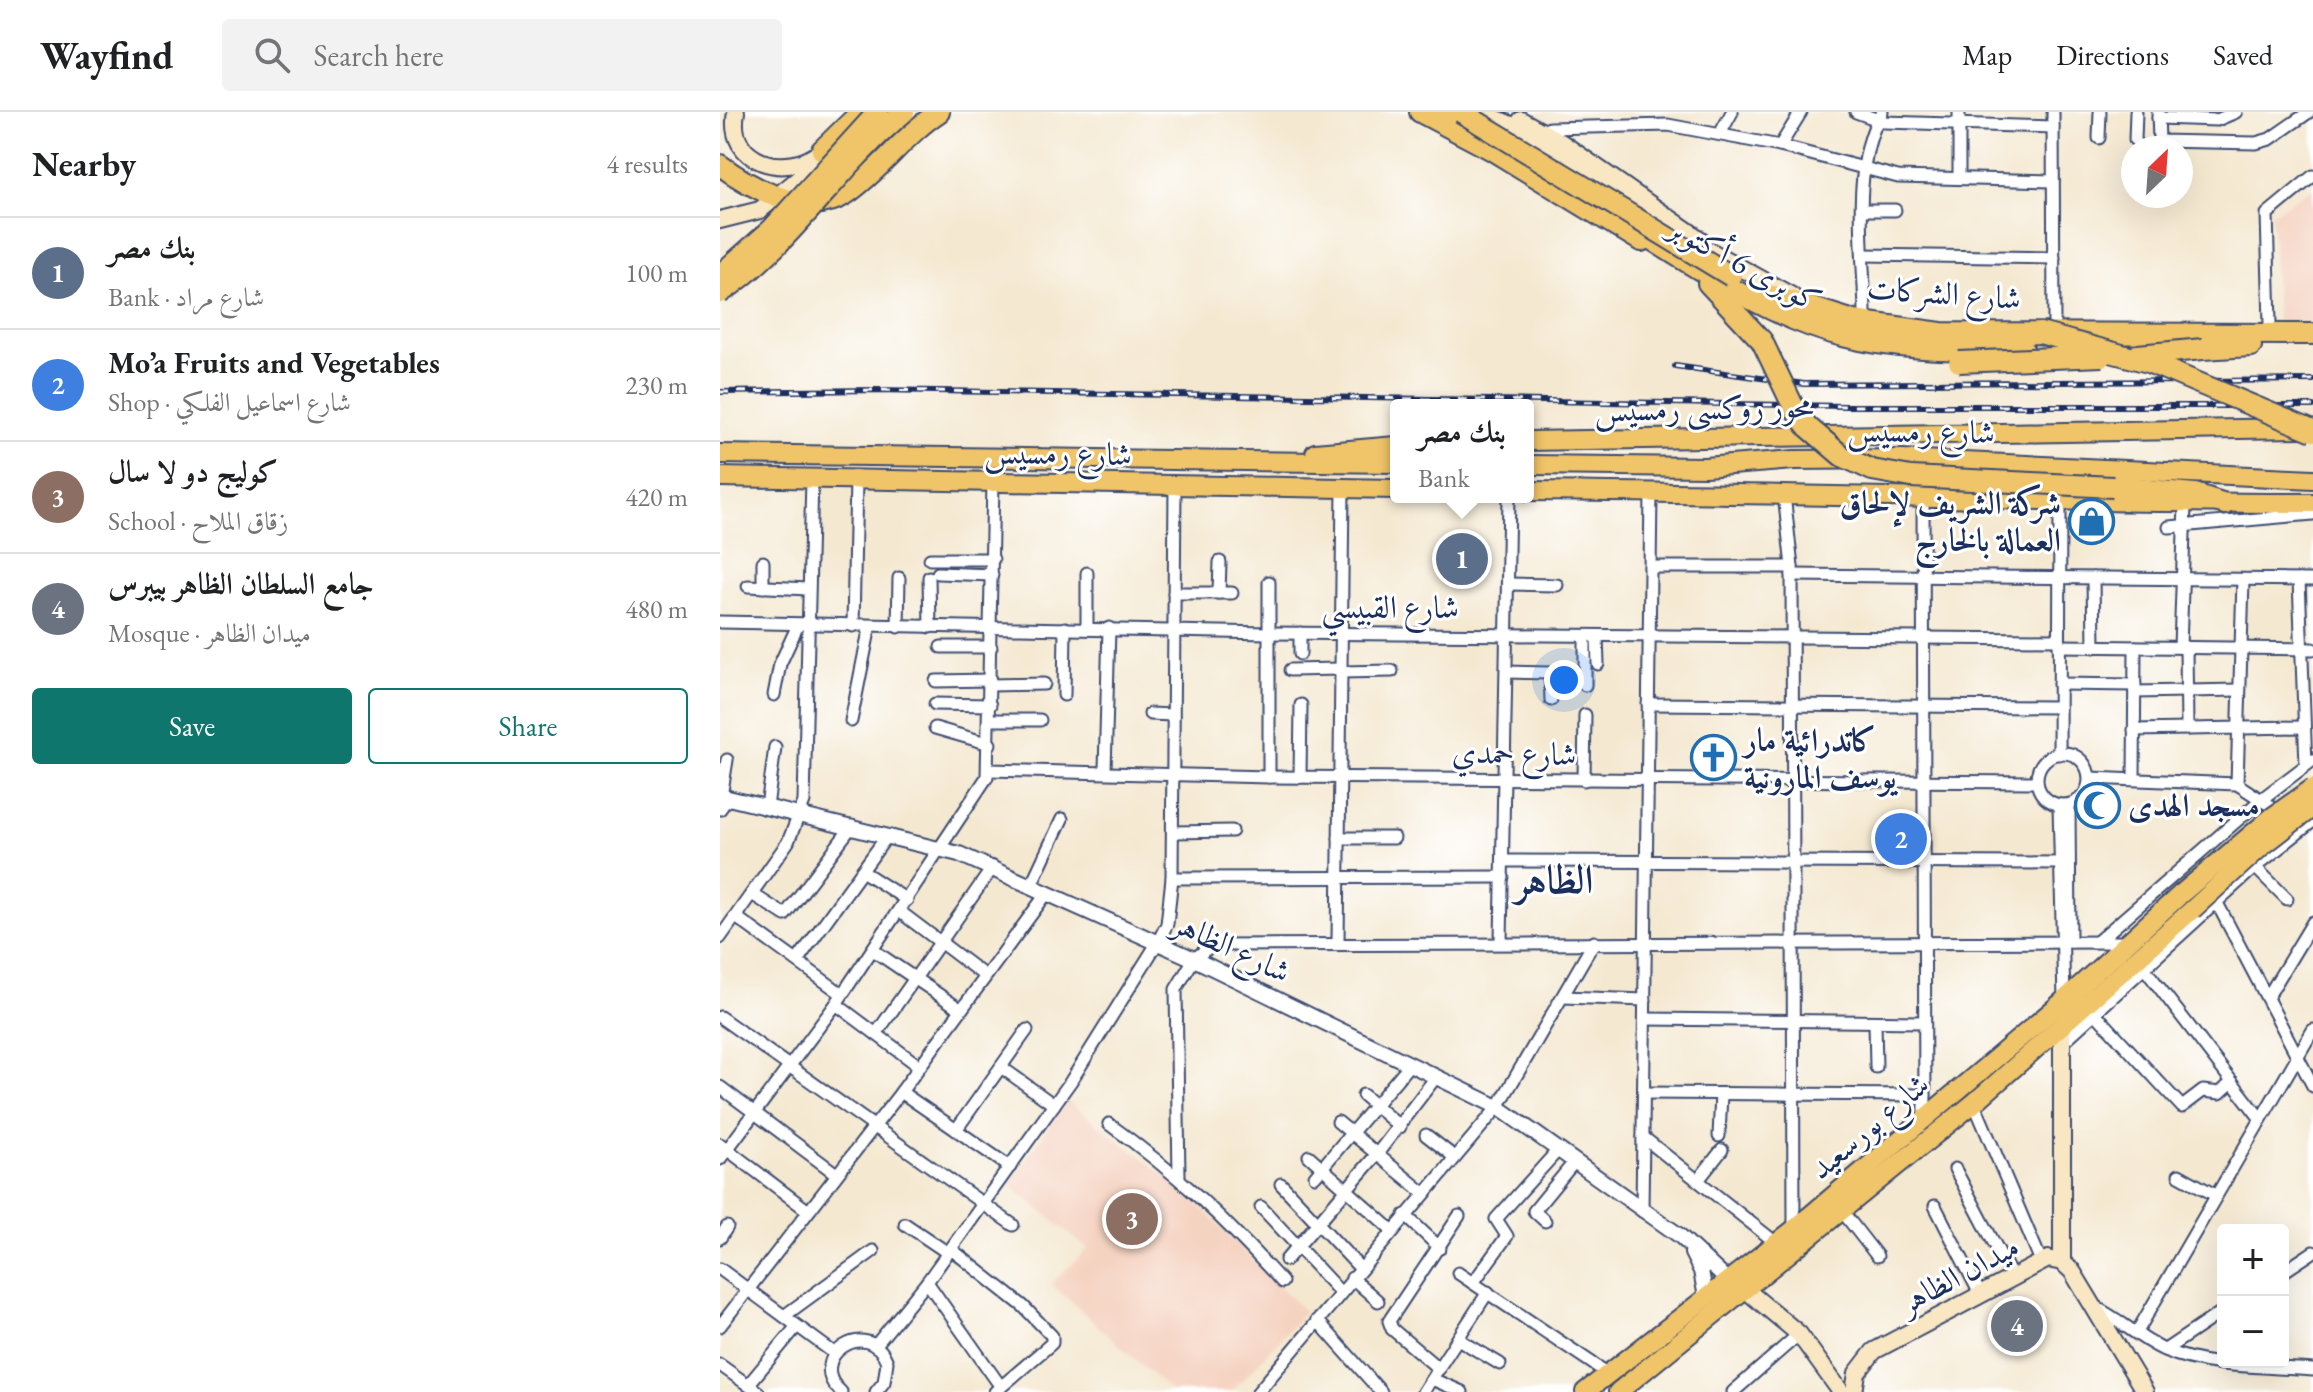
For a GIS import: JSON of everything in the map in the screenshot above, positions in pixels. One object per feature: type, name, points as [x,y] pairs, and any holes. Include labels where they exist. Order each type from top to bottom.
[{"type":"highway","points":[[822,150],[861,112]]},
{"type":"highway","points":[[720,275],[772,229],[878,112]]},
{"type":"highway","points":[[720,291],[760,257],[821,186],[895,112]]},
{"type":"highway","points":[[720,291],[765,257],[862,149],[904,112]]},
{"type":"highway","points":[[720,165],[736,177],[780,197],[824,202],[846,194],[915,128],[939,112]]},
{"type":"highway","name":"كوبرى 6 أكتوبر","points":[[1420,112],[1492,150],[1767,317],[1853,350],[1899,359],[1959,362],[2139,355],[2247,346],[2313,346]]},
{"type":"highway","points":[[1437,112],[1499,144],[1713,277],[1813,326],[1841,336],[1898,346],[2044,336],[2148,362],[2313,429]]},
{"type":"highway","name":"كوبرى 6 أكتوبر","points":[[1461,112],[1693,255],[1771,295],[1854,321],[1941,333],[2044,336],[2313,329]]},
{"type":"highway","points":[[1708,283],[1762,341],[1795,410],[1808,427],[1842,456],[1872,470],[1911,477],[2179,491],[2225,504]]},
{"type":"main road","points":[[736,112],[737,142],[744,152],[765,164],[790,166],[813,158],[822,150]]},
{"type":"main road","points":[[720,220],[760,210],[780,197],[872,112]]},
{"type":"main road","points":[[1448,112],[1507,138],[1537,134]]},
{"type":"main road","name":"شارع الشركات","points":[[1481,112],[1537,134],[1738,262],[1800,295],[1865,313],[2044,336],[2270,324],[2313,329]]},
{"type":"main road","name":"شارع الشركات","points":[[1505,112],[1655,221],[1775,288],[1814,305],[1855,316],[1915,325],[2313,329]]},
{"type":"main road","points":[[1499,144],[1513,146],[1537,134]]},
{"type":"main road","points":[[1531,164],[1527,150],[1537,134]]},
{"type":"main road","name":"محور روكسى رمسيس","points":[[1534,441],[2313,429]]},
{"type":"main road","points":[[1223,462],[1390,447]]},
{"type":"main road","name":"شارع رمسيس","points":[[720,454],[1390,463]]},
{"type":"main road","points":[[1893,495],[1888,489],[1886,474],[1902,459]]},
{"type":"main road","name":"شارع رمسيس","points":[[1534,465],[1705,467],[1805,460],[1902,459],[2313,479]]},
{"type":"main road","points":[[1805,460],[1815,471],[1816,480],[1809,493]]},
{"type":"main road","name":"شارع رمسيس","points":[[720,477],[1390,489]]},
{"type":"main road","name":"شارع رمسيس","points":[[1534,491],[1809,493],[2185,505],[2313,503]]},
{"type":"main road","points":[[2187,902],[2272,817],[2313,788]]},
{"type":"main road","points":[[2187,902],[2313,807]]},
{"type":"main road","name":"شارع بورسعيد","points":[[1585,1392],[1728,1281],[1842,1211],[2062,1035],[2187,902]]},
{"type":"main road","name":"شارع بورسعيد","points":[[1624,1390],[1746,1290],[1790,1243],[1925,1118],[2064,1000],[2136,956]]},
{"type":"main road","points":[[2062,1035],[2062,1262]]},
{"type":"main road","name":"ميدان الظاهر","points":[[1854,1392],[1861,1365],[1874,1351],[2041,1261],[2062,1262],[2072,1271],[2145,1392]]},
{"type":"main road","points":[[1746,1290],[1799,1334],[1841,1392]]},
{"type":"street","points":[[1675,125],[1681,112]]},
{"type":"street","points":[[1720,134],[1732,112]]},
{"type":"street","points":[[1780,146],[1801,112]]},
{"type":"street","points":[[1856,112],[2053,127]]},
{"type":"street","points":[[2044,336],[2054,258],[2053,112]]},
{"type":"street","points":[[2099,138],[2100,112]]},
{"type":"street","points":[[2135,136],[2136,112]]},
{"type":"street","points":[[2236,112],[2217,120],[2158,115],[2159,141],[2262,142],[2308,115]]},
{"type":"street","points":[[1865,313],[1863,168],[1865,149],[1879,116]]},
{"type":"street","points":[[1959,118],[1959,178]]},
{"type":"street","points":[[1537,134],[1675,125],[1780,146],[1898,177],[2053,181]]},
{"type":"street","points":[[2270,324],[2267,214],[2313,176]]},
{"type":"street","points":[[1864,210],[1895,210]]},
{"type":"street","points":[[1864,255],[2054,258]]},
{"type":"street","points":[[720,938],[788,842],[801,814],[807,774],[803,625],[808,589],[812,478]]},
{"type":"street","points":[[853,626],[856,479]]},
{"type":"street","points":[[807,1210],[722,1151],[839,999],[990,770],[993,482]]},
{"type":"street","points":[[875,1346],[927,1282],[1054,1105],[1167,924],[1173,832],[1175,485]]},
{"type":"street","points":[[1338,943],[1343,488]]},
{"type":"street","points":[[1642,1211],[1651,492]]},
{"type":"street","points":[[1784,494],[1792,571],[1790,1243]]},
{"type":"street","points":[[1923,497],[1925,1118]]},
{"type":"street","points":[[1501,942],[1509,503]]},
{"type":"street","points":[[2059,754],[2060,503]]},
{"type":"street","points":[[2185,505],[2182,579],[2187,729]]},
{"type":"street","points":[[2169,527],[2313,514]]},
{"type":"street","points":[[930,559],[993,559]]},
{"type":"street","points":[[763,562],[763,587]]},
{"type":"street","points":[[1219,593],[1220,562]]},
{"type":"street","points":[[1650,567],[1923,577],[2313,580]]},
{"type":"street","points":[[1087,573],[1087,628]]},
{"type":"street","points":[[930,627],[934,575],[992,575]]},
{"type":"street","points":[[898,627],[899,578]]},
{"type":"street","points":[[2093,578],[2094,647]]},
{"type":"street","points":[[2237,784],[2243,580]]},
{"type":"street","points":[[2098,941],[2309,762],[2304,727],[2307,649],[2299,580]]},
{"type":"street","points":[[1269,582],[1269,777]]},
{"type":"street","points":[[1508,584],[1557,585]]},
{"type":"street","points":[[748,586],[808,589]]},
{"type":"street","points":[[1174,593],[1232,593]]},
{"type":"street","name":"شارع القبيسي","points":[[720,622],[1269,633],[1924,640],[2059,643],[2094,647],[2307,649]]},
{"type":"street","points":[[774,695],[780,664],[803,625]]},
{"type":"street","points":[[851,721],[870,626]]},
{"type":"street","points":[[1064,695],[1065,628]]},
{"type":"street","points":[[1105,770],[1109,628]]},
{"type":"street","points":[[1300,633],[1300,654]]},
{"type":"street","points":[[1591,636],[1598,664]]},
{"type":"street","points":[[1585,685],[1591,636]]},
{"type":"street","points":[[941,647],[991,647]]},
{"type":"street","points":[[2134,779],[2135,647]]},
{"type":"street","points":[[1290,670],[1392,671]]},
{"type":"street","points":[[1507,672],[1550,673],[1551,700]]},
{"type":"street","points":[[936,681],[1044,684]]},
{"type":"street","points":[[2059,684],[2187,691],[2239,690]]},
{"type":"street","points":[[935,704],[990,705]]},
{"type":"street","points":[[1648,704],[2059,707]]},
{"type":"street","points":[[1300,777],[1301,705]]},
{"type":"street","points":[[1150,714],[1173,715]]},
{"type":"street","points":[[1584,780],[1585,715]]},
{"type":"street","points":[[990,720],[1040,720]]},
{"type":"street","points":[[2134,730],[2304,727]]},
{"type":"street","points":[[935,728],[990,744]]},
{"type":"street","points":[[767,807],[775,747]]},
{"type":"street","points":[[2059,754],[2080,759],[2090,778],[2084,795],[2064,805],[2042,794],[2037,782],[2045,761],[2059,754]]},
{"type":"street","points":[[722,800],[727,760]]},
{"type":"street","name":"شارع حمدي","points":[[990,770],[1105,770],[1340,778],[2037,782]]},
{"type":"street","points":[[2090,778],[2237,784],[2263,798],[2313,835]]},
{"type":"street","name":"شارع الظاهر","points":[[722,800],[801,814],[941,848],[993,867],[1194,959],[1498,1107],[1680,1236],[1728,1281]]},
{"type":"street","points":[[2064,805],[2060,863],[2066,940]]},
{"type":"street","points":[[2064,805],[2064,1000]]},
{"type":"street","points":[[1031,885],[1062,819]]},
{"type":"street","points":[[2062,1035],[2095,1013],[2136,956],[2217,903],[2255,867],[2313,821]]},
{"type":"street","points":[[752,894],[785,915],[852,826]]},
{"type":"street","points":[[1173,832],[1232,831]]},
{"type":"street","points":[[797,961],[887,836]]},
{"type":"street","points":[[1339,838],[1394,838]]},
{"type":"street","points":[[1503,861],[2060,863]]},
{"type":"street","points":[[876,1034],[993,867]]},
{"type":"street","points":[[2255,867],[2287,899]]},
{"type":"street","points":[[862,871],[907,900]]},
{"type":"street","points":[[1172,878],[1503,877]]},
{"type":"street","points":[[720,1326],[835,1173],[901,1092],[1047,893]]},
{"type":"street","points":[[2217,903],[2313,1086]]},
{"type":"street","points":[[899,911],[985,976]]},
{"type":"street","points":[[736,917],[797,961],[876,1034],[919,1066]]},
{"type":"street","points":[[2267,998],[2313,922]]},
{"type":"street","points":[[1179,1176],[1175,1007],[1183,973],[1202,950],[1223,943],[2098,941],[2136,956],[2260,1118]]},
{"type":"street","points":[[1258,1392],[1453,1156],[1498,1107],[1594,942]]},
{"type":"street","points":[[873,950],[960,1009]]},
{"type":"street","points":[[1563,997],[1645,1000]]},
{"type":"street","points":[[2095,1013],[2182,1107],[2198,1093],[2220,1093],[2232,1082]]},
{"type":"street","points":[[720,1017],[1013,1225]]},
{"type":"street","points":[[1645,1019],[1924,1022]]},
{"type":"street","points":[[1875,1022],[1876,1067]]},
{"type":"street","points":[[956,1130],[1027,1030]]},
{"type":"street","points":[[2137,1332],[2313,1030]]},
{"type":"street","points":[[1318,1172],[1410,1064]]},
{"type":"street","points":[[1001,1067],[1054,1105]]},
{"type":"street","points":[[1286,1260],[1400,1127],[1436,1077]]},
{"type":"street","points":[[720,1087],[835,1173]]},
{"type":"street","points":[[901,1092],[1010,1167]]},
{"type":"street","points":[[1644,1093],[1925,1095]]},
{"type":"street","points":[[1719,1136],[1721,1094]]},
{"type":"street","points":[[1363,1095],[1400,1127]]},
{"type":"street","points":[[1974,1103],[2041,1261]]},
{"type":"street","points":[[1338,1122],[1424,1193]]},
{"type":"street","points":[[1109,1124],[1179,1176],[1233,1228],[1282,1282]]},
{"type":"street","points":[[1426,1135],[1453,1156]]},
{"type":"street","points":[[1643,1137],[1790,1243]]},
{"type":"street","points":[[1473,1283],[1507,1236],[1496,1219],[1559,1149]]},
{"type":"street","points":[[1699,1179],[1722,1150]]},
{"type":"street","points":[[1309,1156],[1318,1172],[1347,1189],[1392,1230]]},
{"type":"street","points":[[1545,1221],[1534,1211],[1575,1161]]},
{"type":"street","points":[[1955,1169],[2012,1277]]},
{"type":"street","points":[[2179,1175],[2215,1195]]},
{"type":"street","points":[[1281,1184],[1317,1222],[1378,1301]]},
{"type":"street","points":[[1935,1206],[1980,1294]]},
{"type":"street","points":[[1261,1207],[1340,1292]]},
{"type":"street","points":[[1842,1211],[1877,1256]]},
{"type":"street","points":[[1405,1215],[1440,1248]]},
{"type":"street","points":[[1459,1216],[1389,1321],[1392,1329],[1436,1374],[1462,1392]]},
{"type":"street","points":[[905,1224],[949,1251],[1023,1306],[1052,1336],[1052,1343],[998,1389],[927,1282]]},
{"type":"street","points":[[720,1238],[727,1227]]},
{"type":"street","name":"شارع الظاهر","points":[[1680,1236],[1701,1271],[1706,1297]]},
{"type":"street","points":[[784,1316],[873,1251]]},
{"type":"street","points":[[2289,1268],[2313,1252]]},
{"type":"street","points":[[720,1269],[834,1353]]},
{"type":"street","points":[[1458,1273],[1607,1373]]},
{"type":"street","points":[[1423,1392],[1488,1292]]},
{"type":"street","points":[[2095,1306],[2165,1350],[2206,1361],[2313,1370]]},
{"type":"street","points":[[2165,1350],[2217,1315]]},
{"type":"street","points":[[1317,1320],[1381,1392]]},
{"type":"street","points":[[720,1365],[753,1388],[797,1326]]},
{"type":"street","points":[[1733,1392],[1799,1334]]},
{"type":"street","points":[[1458,1339],[1500,1364]]},
{"type":"street","points":[[841,1392],[829,1371],[834,1353],[848,1342],[857,1340],[875,1346],[887,1362],[887,1376],[881,1391]]},
{"type":"shaded area","points":[[2313,188],[2313,336],[2278,336],[2271,214]]},
{"type":"shaded area","points":[[1067,1101],[1182,1188],[1305,1312],[1231,1392],[1172,1392],[1051,1284],[1088,1249],[1009,1184]]},
{"type":"railway","points":[[1675,366],[1804,384],[2313,380]]},
{"type":"railway","points":[[720,392],[876,390],[1422,399]]},
{"type":"railway","points":[[1534,401],[1846,406],[2313,406]]},
{"type":"place","name":"شركة الشريف لإلحاق العمالة بالخارج","points":[[2092,521]]},
{"type":"place","name":"بنك مصر","points":[[1462,559]]},
{"type":"place","name":"كاتدرائية مار يوسف المارونية","points":[[1713,758]]},
{"type":"place","name":"مسجد الهدى","points":[[2097,805]]},
{"type":"place","name":"Mo’a Fruits and Vegetables","points":[[1901,839]]},
{"type":"place","name":"كوليج دو لا سال","points":[[1132,1219]]},
{"type":"place","name":"جامع السلطان الظاهر بيبرس","points":[[2017,1326]]},
{"type":"district","name":"الظاهر","points":[[1554,879]]}]
